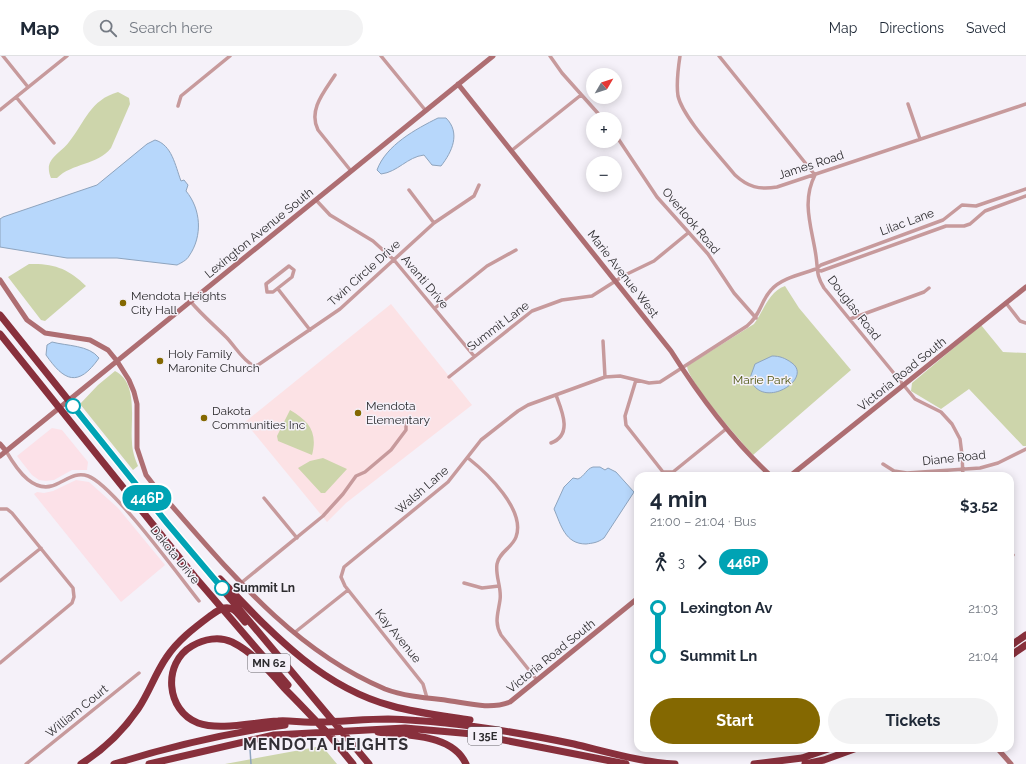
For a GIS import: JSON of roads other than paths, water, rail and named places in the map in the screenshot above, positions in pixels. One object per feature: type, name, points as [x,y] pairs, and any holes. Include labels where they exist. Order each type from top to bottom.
[{"type":"highway","name":"MN 62","points":[[0,315],[167,523],[286,663],[369,764]]},
{"type":"highway","name":"MN 62","points":[[0,334],[222,608],[314,717]]},
{"type":"highway","points":[[167,523],[286,646],[306,663],[332,680],[359,694],[392,706],[489,724],[524,734]]},
{"type":"highway","points":[[81,764],[107,745],[124,728],[138,709],[165,659],[173,648],[197,626],[222,608],[232,609],[235,611],[286,663]]},
{"type":"highway","points":[[1014,643],[1026,635]]},
{"type":"highway","points":[[300,722],[279,721],[211,726],[197,723],[184,714],[176,704],[172,692],[171,679],[174,667],[180,656],[189,647],[201,641],[213,639],[231,642],[256,658],[314,717],[353,764]]},
{"type":"highway","points":[[1014,653],[1026,645]]},
{"type":"highway","name":"I 35E","points":[[114,764],[160,750],[237,732],[300,722],[386,719],[430,721],[477,726],[675,764]]},
{"type":"highway","name":"I 35E","points":[[149,764],[274,734],[405,728],[473,734],[626,764]]},
{"type":"highway","points":[[342,730],[430,738],[457,750],[466,764]]},
{"type":"highway","points":[[754,764],[802,758],[819,752]]},
{"type":"highway","points":[[805,764],[824,760],[846,752]]},
{"type":"street","points":[[3,56],[28,87]]},
{"type":"street","points":[[0,110],[67,56]]},
{"type":"street","points":[[178,106],[181,96],[230,56]]},
{"type":"street","points":[[381,56],[426,110]]},
{"type":"street","name":"Lexington Avenue South","points":[[0,456],[493,56]]},
{"type":"street","points":[[550,56],[597,112]]},
{"type":"street","name":"James Road","points":[[680,56],[677,86],[683,108],[730,169],[744,183],[754,188],[766,189],[815,175],[1026,104]]},
{"type":"street","points":[[719,56],[815,175]]},
{"type":"street","points":[[335,75],[316,106],[315,122],[318,130],[351,171]]},
{"type":"street","name":"Marie Avenue West","points":[[458,84],[671,352],[726,429],[747,454],[767,472]]},
{"type":"street","points":[[511,151],[582,95]]},
{"type":"street","points":[[16,97],[54,143]]},
{"type":"street","points":[[908,104],[920,140]]},
{"type":"street","name":"Overlook Road","points":[[622,144],[657,197],[708,254],[734,293],[756,318]]},
{"type":"street","name":"Douglas Road","points":[[815,175],[809,191],[808,207],[817,277],[824,288],[915,399],[941,412],[952,424],[960,439],[963,469]]},
{"type":"street","name":"Twin Circle Drive","points":[[191,302],[204,318],[226,337],[247,361],[254,366],[262,363],[340,309],[434,223],[474,196],[479,185]]},
{"type":"street","name":"Lilac Lane","points":[[681,367],[747,326],[756,318],[771,290],[780,282],[816,269],[821,264],[943,220],[962,205],[976,206],[1026,189]]},
{"type":"street","points":[[409,190],[434,223]]},
{"type":"street","name":"Lilac Lane","points":[[816,269],[822,271],[946,226],[964,226],[970,224],[985,211],[1026,196]]},
{"type":"street","name":"Avanti Drive","points":[[316,200],[330,216],[373,241],[394,260],[474,356]]},
{"type":"street","name":"Summit Lane","points":[[449,376],[532,310],[562,300],[592,296],[615,281],[654,260],[688,233]]},
{"type":"street","points":[[435,308],[487,266],[516,250]]},
{"type":"street","points":[[287,267],[291,267],[294,270],[292,277],[278,289],[273,292],[267,292],[266,284],[287,267]]},
{"type":"street","name":"Victoria Road South","points":[[0,280],[27,320],[45,333],[90,340],[108,350],[117,361],[129,380],[134,392],[137,404],[137,448],[140,462],[146,475],[241,583],[294,633],[330,660],[387,690],[427,698],[498,707],[510,702],[634,601]]},
{"type":"street","name":"Victoria Road South","points":[[795,472],[1026,287]]},
{"type":"street","points":[[850,319],[924,292],[930,288]]},
{"type":"street","points":[[278,289],[310,330]]},
{"type":"street","points":[[1006,303],[1020,321],[1026,323]]},
{"type":"street","points":[[602,341],[605,377]]},
{"type":"street","name":"Walsh Lane","points":[[348,590],[341,576],[344,567],[448,482],[481,440],[518,411],[605,377],[620,376],[649,383],[660,382],[681,367]]},
{"type":"street","points":[[636,380],[625,416],[626,425],[663,472],[673,472],[726,429]]},
{"type":"street","points":[[551,443],[556,441],[562,435],[565,426],[564,416],[556,395]]},
{"type":"street","points":[[241,583],[323,516],[343,494],[356,476],[365,472],[392,450],[406,430],[406,424],[400,420],[390,420],[379,423]]},
{"type":"street","points":[[0,444],[6,452]]},
{"type":"street","name":"Diane Road","points":[[920,472],[980,468],[998,463],[1026,449]]},
{"type":"street","name":"Dakota Drive","points":[[6,452],[25,478],[37,486],[53,486],[77,475],[88,476],[103,486],[118,500],[200,601]]},
{"type":"street","points":[[468,458],[482,470],[513,507],[518,518],[516,538],[501,554],[497,562],[500,599],[496,617],[498,628],[537,680]]},
{"type":"street","name":"Diane Road","points":[[883,464],[894,471],[900,472]]},
{"type":"street","points":[[264,498],[297,538]]},
{"type":"street","points":[[0,663],[72,603],[74,596],[73,588],[41,548],[12,513],[2,508]]},
{"type":"street","points":[[0,581],[41,548]]},
{"type":"street","points":[[464,584],[482,588],[499,586]]},
{"type":"street","points":[[294,633],[348,590]]},
{"type":"street","name":"Kay Avenue","points":[[348,590],[423,684],[427,698]]},
{"type":"street","name":"William Court","points":[[26,764],[139,673]]},
{"type":"street","points":[[1000,752],[1011,764]]},
{"type":"water","points":[[438,118],[446,118],[451,124],[454,136],[449,155],[441,166],[432,165],[424,155],[418,156],[387,173],[381,174],[377,170],[381,161],[394,145],[420,127]]},
{"type":"water","points":[[155,140],[165,146],[169,151],[175,162],[181,181],[184,180],[188,185],[186,191],[195,206],[198,223],[197,240],[187,259],[177,265],[117,258],[67,258],[0,247],[0,219],[97,185],[147,144]]},
{"type":"water","points":[[52,342],[84,348],[99,358],[84,374],[71,378],[59,371],[46,355],[47,345]]},
{"type":"water","points":[[772,356],[778,356],[792,363],[797,370],[796,377],[791,384],[783,389],[774,392],[764,392],[756,388],[750,378],[755,364]]},
{"type":"water","points":[[593,467],[600,467],[605,470],[608,468],[616,472],[634,492],[604,538],[593,543],[586,544],[573,541],[568,537],[554,509],[564,487],[573,478],[580,478]]},
{"type":"waterway","points":[[250,749],[251,764]]},
{"type":"place","name":"Mendota Heights City Hall","points":[[123,303]]},
{"type":"place","name":"Holy Family Maronite Church","points":[[160,361]]},
{"type":"place","name":"Mendota Elementary","points":[[358,413]]},
{"type":"place","name":"Dakota Communities Inc","points":[[204,418]]},
{"type":"place","name":"Summit Ln","points":[[222,588]]},
{"type":"district","name":"MENDOTA HEIGHTS","points":[[326,744]]},
{"type":"park label","name":"Marie Park","points":[[762,380]]}]
